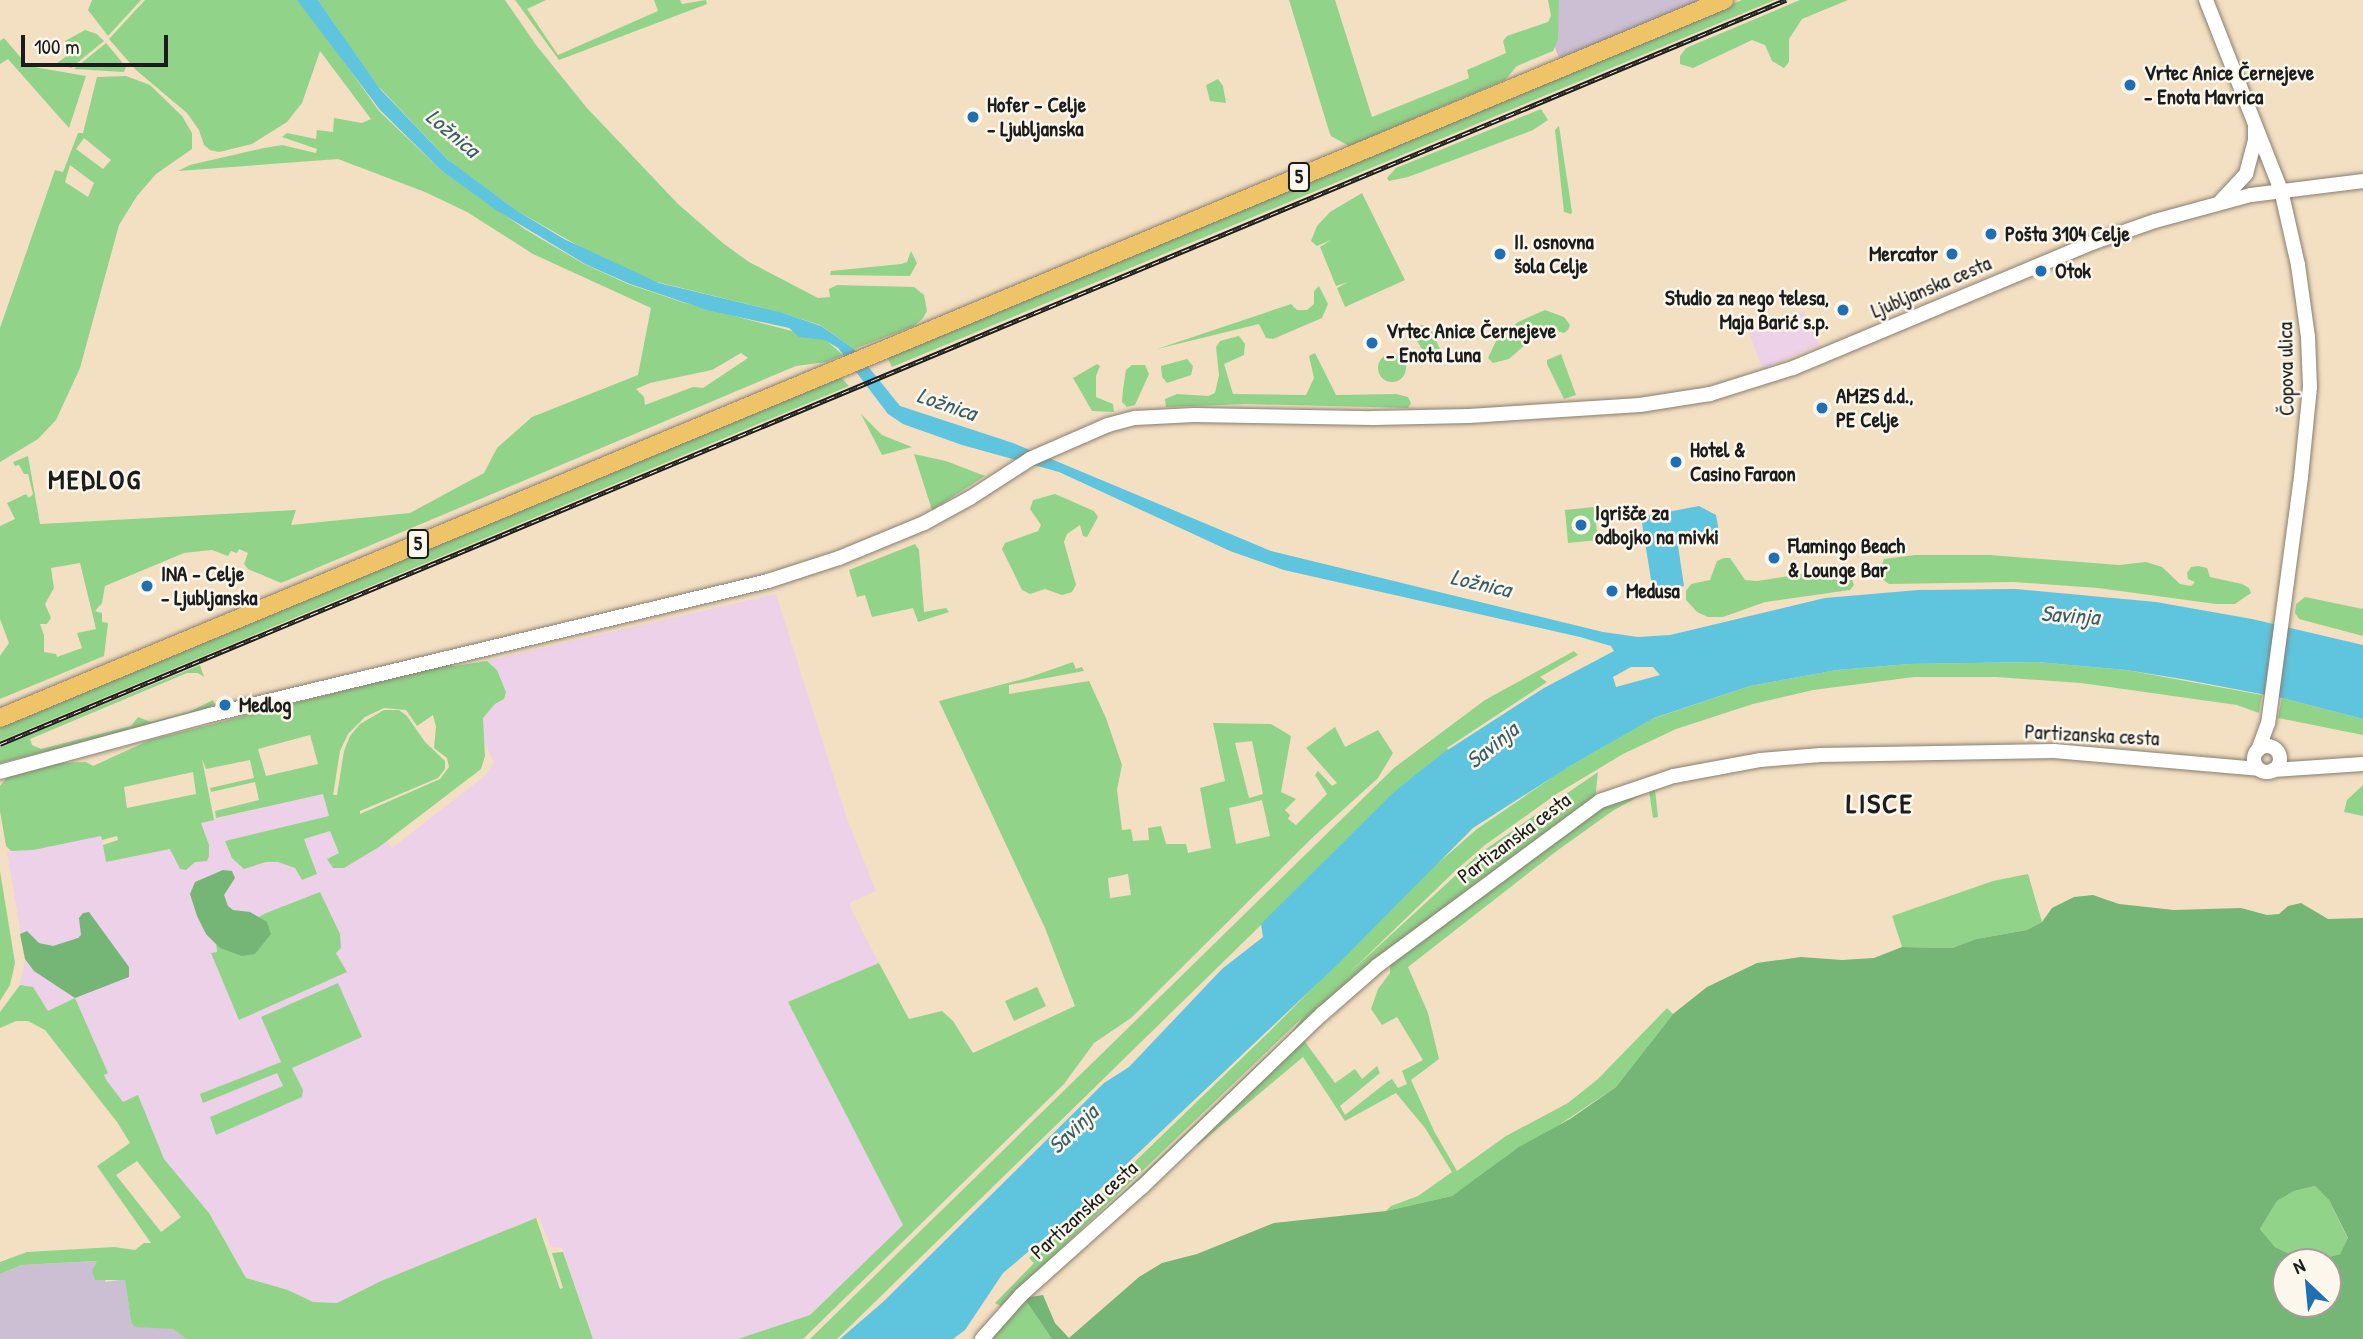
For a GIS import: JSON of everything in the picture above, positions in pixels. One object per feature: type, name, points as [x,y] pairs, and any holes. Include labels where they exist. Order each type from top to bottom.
[{"type":"main road","name":"5","points":[[0,718],[1724,0]]},
{"type":"street","name":"Čopova ulica","points":[[2206,0],[2281,190],[2304,298],[2309,362],[2307,424],[2266,759]]},
{"type":"street","points":[[2219,203],[2246,174],[2255,141],[2254,119]]},
{"type":"street","name":"Ljubljanska cesta","points":[[0,772],[210,715],[768,581],[839,558],[924,523],[971,498],[1001,477],[1061,443],[1108,425],[1158,416],[1425,418],[1596,408],[1675,400],[1757,381],[2092,243],[2219,203],[2281,190],[2363,181]]},
{"type":"street","name":"Partizanska cesta","points":[[982,1339],[1021,1295],[1142,1187],[1322,1014],[1377,966],[1600,801],[1674,776],[1760,760],[1821,755],[2054,751],[2233,766],[2266,759]]},
{"type":"street","points":[[2266,759],[2305,768],[2363,764]]},
{"type":"shaded area","points":[[1559,0],[1701,0],[1560,59],[1555,48]]},
{"type":"shaded area","points":[[1804,311],[1819,345],[1763,369],[1749,333]]},
{"type":"shaded area","points":[[776,594],[847,819],[876,891],[851,902],[850,907],[879,963],[789,1002],[903,1225],[810,1315],[738,1339],[593,1339],[562,1248],[551,1247],[539,1217],[381,1281],[337,1303],[313,1302],[288,1290],[246,1278],[209,1213],[164,1159],[138,1096],[123,1102],[107,1081],[104,1075],[108,1073],[75,999],[48,1011],[33,987],[20,985],[25,959],[7,852],[101,836],[107,862],[170,849],[180,869],[198,861],[203,832],[201,822],[323,794],[329,817],[225,841],[232,858],[242,866],[278,862],[295,868],[302,880],[317,874],[304,839],[330,831],[339,853],[327,859],[344,868],[387,841],[392,848],[486,775],[494,762],[484,741],[483,718],[495,704],[504,699],[506,692],[497,670],[487,661]]},
{"type":"shaded area","points":[[98,1261],[95,1264],[106,1282],[125,1279],[131,1322],[173,1329],[186,1339],[0,1339],[0,1274],[22,1265]]},
{"type":"green space","points":[[92,0],[141,0],[108,36],[88,10]]},
{"type":"green space","points":[[145,0],[300,0],[379,111],[442,171],[526,230],[584,264],[628,284],[685,303],[826,340],[843,355],[826,362],[796,366],[281,583],[248,569],[244,564],[248,553],[239,549],[237,553],[231,551],[228,556],[212,550],[184,553],[105,586],[102,603],[95,611],[102,613],[102,622],[108,623],[104,656],[0,699],[0,656],[9,643],[0,619],[0,526],[15,519],[7,503],[26,494],[29,498],[33,494],[28,474],[24,474],[19,465],[15,466],[13,462],[28,456],[40,524],[296,510],[291,525],[410,513],[484,473],[497,448],[532,417],[638,375],[651,308],[533,254],[467,212],[425,192],[338,159],[178,171],[190,165],[282,145],[316,153],[317,149],[282,137],[287,133],[316,139],[317,130],[333,132],[334,118],[362,123],[371,119],[320,51],[302,103],[287,122],[252,144],[219,152],[210,150],[204,145],[199,130],[187,113],[136,70],[109,39]],"holes":[[[741,353],[748,358],[703,388],[693,387],[645,405],[644,397],[636,389],[650,383],[712,370]],[[80,563],[96,629],[77,633],[82,648],[57,657],[56,654],[44,652],[44,635],[40,624],[47,624],[51,618],[45,604],[54,588],[51,568]]]},
{"type":"green space","points":[[318,0],[505,0],[536,45],[587,108],[678,204],[724,244],[749,262],[818,298],[830,297],[829,289],[837,285],[914,287],[924,295],[927,311],[914,326],[854,349],[820,325],[779,312],[657,282],[598,257],[519,212],[450,162],[377,85]]},
{"type":"green space","points":[[515,0],[546,0],[527,9],[558,55],[658,11],[654,0],[680,0],[682,4],[706,0],[707,4],[559,60]]},
{"type":"green space","points":[[1289,0],[1335,0],[1372,117],[1469,78],[1467,70],[1506,53],[1503,41],[1507,36],[1548,22],[1551,16],[1548,0],[1559,0],[1558,40],[1553,51],[1517,66],[1505,80],[1349,146],[1331,136]]},
{"type":"green space","points":[[1742,0],[1775,0],[892,367],[887,357]]},
{"type":"green space","points":[[1800,0],[1848,0],[1802,19],[1789,39],[1789,62],[1784,68],[1772,61],[1765,45],[1752,40],[1693,68],[1680,64],[1680,56],[1686,48]]},
{"type":"green space","points":[[85,30],[97,34],[104,41],[71,68],[57,63],[72,52],[65,41]]},
{"type":"green space","points":[[4,38],[28,66],[86,76],[69,128],[8,59],[0,64],[0,41]]},
{"type":"green space","points":[[106,43],[126,67],[124,72],[74,69]]},
{"type":"green space","points":[[126,76],[150,85],[182,116],[192,133],[192,149],[156,174],[137,196],[119,225],[80,368],[56,420],[38,439],[0,462],[0,328],[55,170],[63,172],[78,133],[83,133],[97,77]],"holes":[[[84,138],[111,160],[103,169],[76,149]],[[70,165],[94,183],[88,197],[65,182]]]},
{"type":"green space","points":[[1218,79],[1223,86],[1226,103],[1210,101],[1206,85]]},
{"type":"green space","points":[[1541,109],[1548,120],[1533,130],[1408,177],[1389,181],[1387,178],[1396,168]]},
{"type":"green space","points":[[1559,126],[1571,214],[1564,212],[1555,130]]},
{"type":"green space","points":[[1362,193],[1405,280],[1345,307],[1337,288],[1348,282],[1336,286],[1320,247],[1331,240],[1317,246],[1311,241],[1317,226],[1330,212]]},
{"type":"green space","points":[[911,251],[917,263],[910,276],[830,275],[831,271],[901,264],[907,262]]},
{"type":"green space","points":[[1319,286],[1328,304],[1322,318],[1273,339],[1266,338],[1259,324],[1157,349],[1291,304],[1297,310],[1307,310],[1314,304],[1314,291]]},
{"type":"green space","points":[[1545,310],[1564,317],[1570,325],[1568,330],[1564,333],[1545,327],[1509,359],[1493,363],[1488,358],[1497,339],[1518,322]]},
{"type":"green space","points":[[1424,325],[1432,331],[1443,356],[1434,363],[1430,362],[1417,341],[1415,333],[1418,326]]},
{"type":"green space","points":[[1239,336],[1245,344],[1244,355],[1224,364],[1233,394],[1306,395],[1314,378],[1309,356],[1315,353],[1336,395],[1396,394],[1408,397],[1411,403],[1408,408],[1246,404],[1166,407],[1165,399],[1177,394],[1208,396],[1215,393],[1219,375],[1216,347],[1220,341]]},
{"type":"green space","points":[[1392,354],[1402,358],[1406,368],[1402,378],[1392,382],[1382,378],[1378,368],[1382,358]]},
{"type":"green space","points":[[1561,354],[1576,395],[1564,399],[1547,364],[1547,360]]},
{"type":"green space","points":[[1187,359],[1193,366],[1191,375],[1167,383],[1162,377],[1161,366]]},
{"type":"green space","points":[[1097,364],[1100,366],[1096,376],[1096,397],[1113,404],[1114,412],[1092,411],[1073,378]]},
{"type":"green space","points":[[1132,365],[1145,365],[1149,374],[1135,405],[1127,407],[1122,402],[1123,389],[1126,370]]},
{"type":"green space","points":[[839,375],[849,386],[0,741],[0,726]]},
{"type":"green space","points":[[861,414],[882,435],[912,447],[882,455]]},
{"type":"green space","points":[[914,454],[946,461],[985,476],[932,510]]},
{"type":"green space","points":[[1055,494],[1094,511],[1098,517],[1087,537],[1083,536],[1080,525],[1067,534],[1064,542],[1076,585],[1072,592],[1062,595],[1045,589],[1030,594],[1022,590],[1002,549],[1005,543],[1038,531],[1041,525],[1030,509],[1033,500]]},
{"type":"green space","name":"Igrišče za odbojko na mivki","points":[[1594,507],[1598,540],[1568,543],[1565,510]]},
{"type":"green space","points":[[915,544],[919,550],[924,612],[946,608],[949,612],[918,622],[913,608],[872,617],[865,595],[857,597],[849,570]]},
{"type":"green space","points":[[1915,555],[1990,555],[2119,565],[2146,562],[2162,567],[2180,584],[2191,586],[2195,582],[2188,579],[2187,573],[2191,567],[2198,566],[2207,568],[2210,577],[2242,584],[2249,588],[2251,593],[2235,604],[2216,604],[2098,588],[2014,582],[1889,584],[1882,579],[1880,570],[1884,559]]},
{"type":"green space","points":[[1730,558],[1745,580],[1757,581],[1841,568],[1849,572],[1854,585],[1850,590],[1765,602],[1723,617],[1708,617],[1697,612],[1686,600],[1686,591],[1691,584],[1710,580],[1717,561]]},
{"type":"green space","points":[[2305,597],[2363,609],[2363,636],[2299,619],[2295,613],[2296,604]]},
{"type":"green space","points":[[1574,651],[1578,655],[1540,677],[1547,682],[1447,748],[1449,751],[1309,878],[837,1339],[810,1339],[1394,768],[1485,700]]},
{"type":"green space","points":[[487,661],[497,670],[506,692],[504,699],[495,704],[483,718],[485,756],[481,769],[379,847],[344,868],[333,868],[327,859],[339,853],[330,831],[304,839],[317,874],[302,880],[295,868],[278,862],[266,862],[244,869],[232,858],[225,841],[329,816],[323,794],[216,818],[215,811],[259,800],[255,782],[211,792],[210,788],[254,778],[250,760],[206,769],[202,759],[214,820],[201,823],[209,845],[209,856],[207,861],[195,862],[186,870],[180,869],[170,849],[106,862],[103,845],[118,840],[117,836],[102,840],[101,836],[33,850],[11,851],[6,846],[0,811],[0,786],[8,776],[56,763],[86,762],[93,766],[150,740],[448,664],[454,666]],"holes":[[[384,708],[406,710],[417,726],[433,715],[436,727],[434,748],[447,758],[449,767],[440,779],[360,814],[360,811],[438,778],[445,769],[445,761],[425,742],[407,716],[399,710],[384,710],[360,724],[350,736],[344,751],[337,795],[333,795],[340,751],[348,734],[365,717]],[[310,735],[318,764],[266,776],[258,749]],[[193,772],[196,794],[127,808],[124,787]]]},
{"type":"green space","points":[[1073,662],[1076,669],[1082,667],[1084,671],[1009,685],[1009,694],[1089,681],[1106,718],[1122,765],[1117,790],[1122,830],[1131,829],[1133,841],[1149,840],[1148,828],[1161,826],[1166,844],[1186,844],[1188,853],[1211,848],[1200,788],[1225,781],[1213,723],[1271,724],[1291,736],[1281,792],[1296,799],[1285,810],[1290,815],[1288,819],[1296,825],[1327,794],[1315,775],[1318,771],[1332,786],[1337,783],[1306,748],[1335,727],[1345,747],[1378,730],[1393,753],[1378,778],[1312,838],[1131,1018],[1094,1043],[1064,1084],[803,1339],[738,1339],[810,1315],[903,1225],[788,1002],[879,963],[909,1019],[942,1011],[953,1021],[973,1053],[1075,1006],[1045,928],[939,701],[1027,678]],"holes":[[[1252,741],[1263,794],[1249,798],[1235,743]],[[1262,800],[1270,836],[1236,844],[1229,808]],[[1128,874],[1131,895],[1110,898],[1108,878]]]},
{"type":"green space","points":[[2037,662],[2126,670],[2262,695],[2259,713],[2237,705],[2081,683],[1996,677],[1914,677],[1813,690],[1753,704],[1676,729],[1623,754],[1558,793],[1485,845],[1346,976],[1480,853],[1598,772],[1595,799],[1410,936],[1067,1251],[1072,1241],[1291,1033],[1302,1018],[1001,1306],[995,1303],[1034,1263],[1029,1258],[1089,1206],[1269,1032],[1429,871],[1477,829],[1563,770],[1652,719],[1750,686],[1837,670],[1909,664]]},
{"type":"green space","points":[[200,665],[204,677],[198,673],[187,673],[30,739],[32,745],[41,749],[131,726],[138,717],[151,722],[189,712],[213,700],[215,705],[189,716],[0,763],[0,747]]},
{"type":"green space","points":[[2282,698],[2363,719],[2363,735],[2278,718]]},
{"type":"green space","points":[[2363,785],[2363,816],[2344,812],[2347,800]]},
{"type":"green space","points":[[1655,789],[1658,817],[1653,818],[1649,791],[1614,810],[1558,850],[1408,967],[1428,1013],[1439,1059],[1411,1080],[1434,1131],[1457,1171],[1506,1136],[1568,1103],[1598,1079],[1667,1008],[1673,1014],[1616,1087],[1452,1196],[1386,1211],[1391,1206],[1418,1196],[1452,1172],[1425,1128],[1396,1093],[1345,1121],[1303,1057],[1198,1145],[1195,1142],[1303,1039],[1335,1083],[1355,1069],[1362,1079],[1377,1066],[1380,1073],[1340,1106],[1345,1115],[1392,1079],[1398,1088],[1407,1084],[1402,1071],[1423,1060],[1397,1017],[1382,1025],[1371,1009],[1378,989],[1390,973],[1390,965],[1602,808],[1626,795]]},
{"type":"green space","points":[[223,870],[232,871],[235,878],[224,895],[228,906],[233,910],[250,912],[267,922],[271,934],[255,954],[242,956],[220,948],[206,934],[197,916],[190,894],[195,882]]},
{"type":"green space","points":[[0,871],[15,963],[10,985],[0,1001]]},
{"type":"green space","points":[[2028,874],[2042,922],[2027,930],[1976,939],[1952,948],[1902,947],[1892,916],[1993,881]]},
{"type":"green space","points":[[320,892],[340,934],[341,948],[336,953],[347,972],[239,1020],[211,953],[217,952],[216,941],[266,913]]},
{"type":"green space","points":[[2093,895],[2119,904],[2174,910],[2241,908],[2267,915],[2279,914],[2288,906],[2301,903],[2328,919],[2363,918],[2363,1339],[1052,1339],[1024,1298],[1043,1295],[1055,1323],[1069,1338],[1139,1277],[1162,1263],[1197,1254],[1274,1223],[1386,1211],[1452,1196],[1519,1147],[1570,1119],[1616,1087],[1673,1014],[1707,987],[1757,963],[1801,957],[1842,960],[1874,958],[1902,947],[1952,948],[1976,939],[2027,930],[2042,922],[2052,908],[2074,897]]},
{"type":"green space","points":[[89,912],[129,967],[129,977],[75,998],[34,971],[25,959],[20,934],[27,931],[39,943],[53,946],[78,938],[81,935],[79,918],[83,913]]},
{"type":"green space","points":[[338,983],[362,1037],[292,1068],[303,1090],[302,1097],[216,1135],[210,1117],[283,1086],[277,1073],[203,1103],[200,1094],[281,1062],[261,1017]]},
{"type":"green space","points":[[20,985],[33,987],[48,1011],[75,998],[108,1073],[104,1075],[107,1081],[123,1102],[138,1095],[164,1159],[209,1213],[246,1278],[288,1290],[313,1302],[337,1303],[381,1281],[536,1218],[560,1289],[563,1288],[552,1253],[563,1252],[593,1339],[186,1339],[173,1329],[135,1327],[131,1322],[125,1280],[95,1280],[92,1270],[97,1261],[22,1265],[0,1274],[0,1262],[27,1252],[114,1247],[135,1250],[144,1243],[151,1243],[97,1166],[130,1143],[117,1122],[45,1030],[28,1021],[16,1021],[0,1028],[0,1012]],"holes":[[[137,1161],[181,1217],[161,1232],[116,1175]]]},
{"type":"green space","points":[[1037,987],[1046,1006],[1014,1021],[1005,1001]]},
{"type":"green space","points":[[2315,1186],[2329,1200],[2348,1239],[2342,1250],[2342,1248],[2277,1248],[2260,1229],[2277,1201],[2294,1191]]},
{"type":"green space","points":[[1024,1298],[1052,1339],[986,1339]]},
{"type":"water","name":"Savinja","points":[[297,0],[318,0],[380,89],[448,160],[519,212],[564,239],[659,283],[780,312],[821,326],[854,349],[900,406],[1013,443],[1271,551],[1603,632],[1638,637],[1670,635],[1825,598],[1918,590],[2016,589],[2156,602],[2252,619],[2363,645],[2363,719],[2282,698],[2182,679],[2126,670],[2037,662],[1909,664],[1837,670],[1750,686],[1654,718],[1570,766],[1473,828],[1336,966],[1078,1210],[1003,1273],[965,1330],[953,1339],[840,1339],[883,1302],[1104,1083],[1129,1067],[1222,969],[1263,937],[1261,924],[1394,792],[1443,753],[1544,688],[1614,651],[1611,646],[1580,637],[1284,570],[1230,551],[1059,472],[962,445],[903,424],[888,414],[838,348],[825,340],[799,337],[789,328],[707,310],[630,284],[585,264],[496,210],[442,171],[380,110]],"holes":[[[1631,667],[1653,667],[1660,675],[1616,687],[1613,677]]]},
{"type":"water","points":[[1699,506],[1716,515],[1719,532],[1677,539],[1684,586],[1653,592],[1641,517]]},
{"type":"railway","points":[[0,744],[1786,0]]},
{"type":"place","name":"Vrtec Anice Černejeve - Enota Mavrica","points":[[2130,85]]},
{"type":"place","name":"Hofer - Celje - Ljubljanska","points":[[973,117]]},
{"type":"place","name":"Pošta 3104 Celje","points":[[1991,234]]},
{"type":"place","name":"II. osnovna šola Celje","points":[[1500,254]]},
{"type":"place","name":"Mercator","points":[[1952,254]]},
{"type":"place","name":"Otok","points":[[2041,271]]},
{"type":"place","name":"Studio za nego telesa, Maja Barić s.p.","points":[[1843,310]]},
{"type":"place","name":"Vrtec Anice Černejeve - Enota Luna","points":[[1372,343]]},
{"type":"place","name":"AMZS d.d., PE Celje","points":[[1822,408]]},
{"type":"place","name":"Hotel & Casino Faraon","points":[[1676,462]]},
{"type":"place","name":"Igrišče za odbojko na mivki","points":[[1581,525]]},
{"type":"place","name":"Flamingo Beach & Lounge Bar","points":[[1774,558]]},
{"type":"place","name":"INA - Celje - Ljubljanska","points":[[147,586]]},
{"type":"place","name":"Medusa","points":[[1612,591]]},
{"type":"place","name":"Medlog","points":[[225,705]]},
{"type":"district","name":"MEDLOG","points":[[95,479]]},
{"type":"district","name":"LISCE","points":[[1880,803]]},
{"type":"water label","name":"Ložnica","points":[[453,133]]},
{"type":"water label","name":"Ložnica","points":[[947,404]]},
{"type":"water label","name":"Ložnica","points":[[1481,583]]}]
